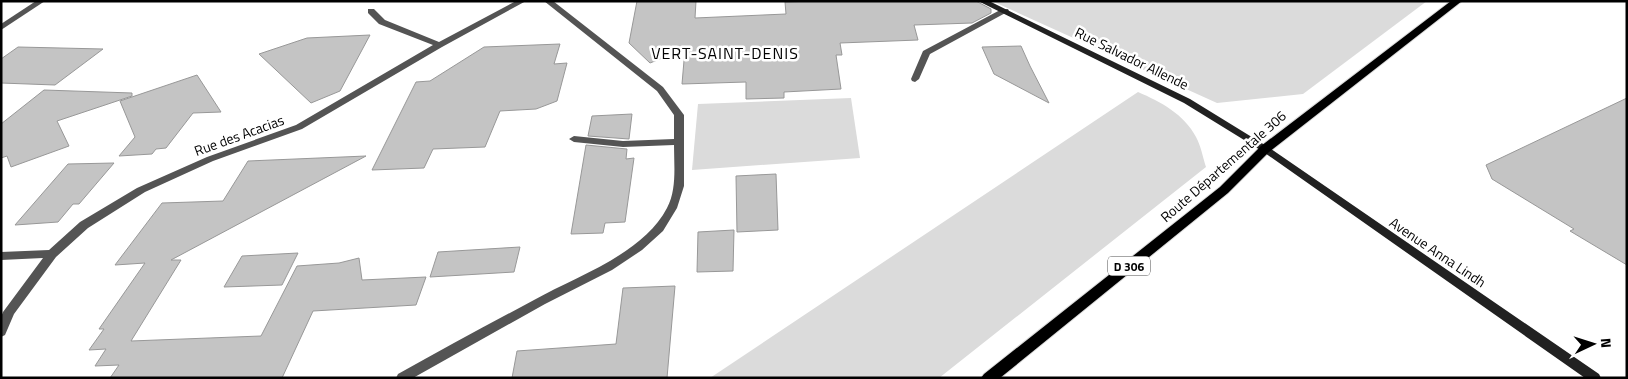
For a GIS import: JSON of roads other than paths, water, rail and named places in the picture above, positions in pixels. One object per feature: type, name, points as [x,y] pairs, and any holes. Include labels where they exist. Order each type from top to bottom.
[{"type":"main road","name":"Route Départementale 306","points":[[989,378],[1224,190],[1265,149],[1457,1]]},
{"type":"street","points":[[1,28],[41,1]]},
{"type":"street","name":"Rue des Acacias","points":[[1,332],[9,312],[52,254],[84,225],[141,190],[210,159],[299,127],[440,45],[522,1]]},
{"type":"street","points":[[402,378],[541,301],[608,267],[638,247],[659,228],[672,208],[679,186],[679,115],[660,89],[548,1]]},
{"type":"street","name":"Rue Salvador Allende","points":[[982,1],[1187,101],[1265,149]]},
{"type":"street","points":[[371,11],[382,22],[440,45]]},
{"type":"street","points":[[915,79],[926,53],[1005,11]]},
{"type":"street","points":[[574,139],[623,144],[678,142]]},
{"type":"street","name":"Avenue Anna Lindh","points":[[1265,149],[1595,378]]},
{"type":"street","points":[[1,256],[52,254]]},
{"type":"district","name":"VERT-SAINT-DENIS","points":[[725,53]]}]
